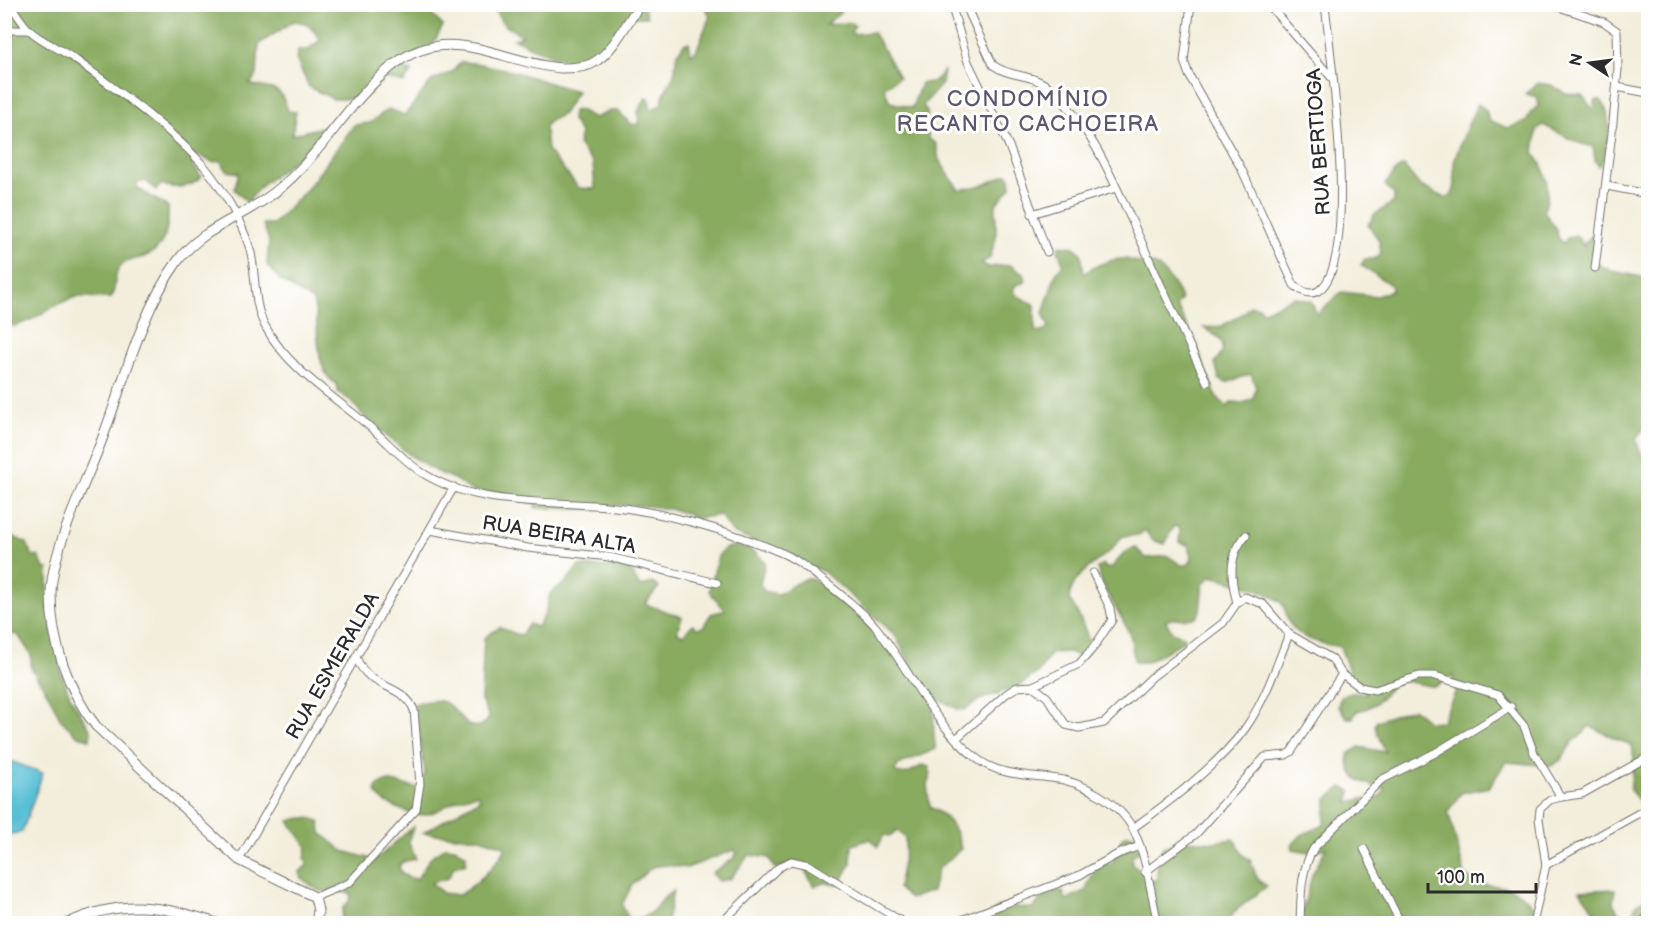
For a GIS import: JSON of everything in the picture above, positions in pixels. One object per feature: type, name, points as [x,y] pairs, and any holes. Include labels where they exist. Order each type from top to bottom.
[{"type":"street","points":[[10,4],[29,30],[70,56],[112,88],[191,154],[220,186],[249,248],[257,305],[265,326],[280,348],[309,378],[378,434],[399,456],[423,474],[454,487],[494,498],[609,506],[689,522],[782,553],[796,560],[846,599],[874,625],[937,719],[978,760],[995,769],[1012,774],[1065,779],[1085,787],[1115,807],[1133,828],[1140,846],[1158,924]]},
{"type":"street","points":[[357,659],[365,675],[411,702],[414,710],[419,798],[411,817],[350,884],[315,897],[239,860],[96,726],[82,708],[63,664],[54,628],[51,596],[53,572],[143,328],[160,289],[177,261],[192,245],[212,229],[266,199],[292,178],[374,84],[391,67],[410,54],[433,46],[476,47],[551,67],[573,69],[593,64],[607,51],[640,4]]},
{"type":"street","points":[[951,4],[968,62],[1009,146],[1047,252]]},
{"type":"street","points":[[965,4],[993,64],[1001,71],[1027,76],[1049,87],[1084,128],[1116,188],[1207,382]]},
{"type":"street","name":"RUA BERTIOGA","points":[[1191,4],[1184,52],[1189,75],[1242,170],[1294,285],[1302,292],[1312,294],[1320,290],[1330,277],[1338,257],[1340,164],[1325,4]]},
{"type":"street","points":[[1268,4],[1332,78]]},
{"type":"street","points":[[1550,4],[1604,22],[1617,32],[1617,87],[1607,186],[1595,268]]},
{"type":"street","points":[[4,30],[29,30]]},
{"type":"street","points":[[1617,87],[1648,93]]},
{"type":"street","points":[[1607,186],[1648,194]]},
{"type":"street","points":[[1032,214],[1116,188]]},
{"type":"street","name":"RUA ESMERALDA","points":[[239,860],[357,659],[454,487]]},
{"type":"street","name":"RUA BEIRA ALTA","points":[[430,530],[528,548],[609,556],[717,583]]},
{"type":"street","points":[[1237,603],[1231,574],[1231,561],[1246,535]]},
{"type":"street","points":[[956,739],[1006,694],[1017,687],[1033,686],[1078,664],[1112,620],[1110,608],[1093,573]]},
{"type":"street","points":[[1033,686],[1047,697],[1066,725],[1079,728],[1104,723],[1152,677],[1222,623],[1237,603],[1245,597],[1263,604],[1289,634],[1332,659],[1342,674],[1360,687],[1375,690],[1419,676],[1435,676],[1498,695],[1511,707],[1524,726],[1546,776],[1561,797]]},
{"type":"street","points":[[1133,828],[1165,805],[1243,732],[1264,696],[1289,634]]},
{"type":"street","points":[[1145,872],[1196,834],[1265,758],[1292,752],[1342,674]]},
{"type":"street","points":[[1300,924],[1303,874],[1306,860],[1314,848],[1381,780],[1435,753],[1511,707]]},
{"type":"street","points":[[1533,924],[1546,865],[1539,819],[1540,809],[1550,800],[1582,794],[1648,757]]},
{"type":"street","points":[[1546,865],[1648,808]]},
{"type":"street","points":[[951,924],[1058,884],[1118,854],[1140,846]]},
{"type":"street","points":[[1364,849],[1401,924]]},
{"type":"street","points":[[720,924],[778,868],[791,861],[809,865],[906,924]]},
{"type":"street","points":[[315,897],[318,911],[316,924]]},
{"type":"street","points":[[66,924],[89,913],[113,907],[175,911],[220,924]]},
{"type":"street","points":[[1641,924],[1648,916]]},
{"type":"green space","points":[[4,5],[428,5],[432,15],[443,26],[431,48],[403,64],[404,69],[412,71],[404,83],[385,78],[368,95],[356,99],[333,99],[309,87],[296,59],[298,50],[308,50],[321,39],[306,23],[294,21],[259,44],[257,75],[250,84],[278,91],[288,111],[296,112],[292,135],[325,126],[309,147],[264,184],[248,203],[234,189],[239,173],[227,171],[221,161],[212,162],[198,155],[190,160],[201,177],[193,183],[177,187],[162,184],[156,190],[146,181],[137,183],[137,188],[168,207],[167,229],[158,248],[120,267],[116,274],[111,298],[73,298],[31,320],[4,327]]},
{"type":"green space","points":[[492,5],[643,5],[647,17],[628,17],[600,49],[578,61],[553,56],[514,39],[523,36],[505,25]]},
{"type":"green space","points":[[704,5],[845,5],[840,13],[825,25],[851,23],[855,26],[851,31],[853,34],[873,32],[899,77],[884,88],[890,102],[912,108],[921,83],[933,82],[944,71],[942,84],[923,105],[927,112],[928,138],[936,144],[939,160],[959,190],[984,185],[1007,174],[1010,177],[1011,187],[996,204],[996,238],[990,258],[981,263],[989,267],[1010,265],[1024,275],[1025,282],[1016,285],[1013,290],[1016,295],[1035,305],[1035,331],[1042,332],[1049,327],[1043,313],[1056,273],[1063,264],[1058,249],[1060,245],[1074,247],[1081,253],[1084,274],[1100,265],[1119,259],[1145,265],[1154,264],[1167,275],[1177,290],[1181,300],[1176,305],[1193,337],[1216,396],[1227,407],[1232,402],[1243,403],[1253,399],[1256,388],[1251,374],[1226,383],[1219,379],[1215,362],[1222,353],[1223,344],[1218,337],[1204,328],[1222,326],[1241,315],[1250,306],[1260,307],[1262,312],[1294,297],[1311,301],[1317,314],[1341,292],[1377,296],[1392,290],[1392,286],[1361,265],[1365,259],[1375,259],[1381,253],[1379,240],[1368,225],[1374,215],[1394,202],[1394,194],[1385,185],[1397,169],[1404,166],[1420,186],[1444,197],[1451,196],[1455,184],[1455,159],[1478,104],[1486,110],[1489,120],[1507,128],[1526,122],[1531,112],[1539,105],[1537,97],[1525,94],[1538,83],[1551,85],[1566,94],[1582,95],[1592,108],[1596,107],[1594,104],[1596,100],[1601,100],[1607,115],[1609,133],[1606,151],[1599,166],[1595,161],[1593,147],[1579,143],[1543,125],[1537,130],[1534,153],[1545,173],[1547,195],[1544,211],[1556,229],[1559,239],[1564,243],[1568,237],[1576,235],[1583,245],[1592,235],[1594,262],[1611,271],[1648,278],[1648,421],[1636,440],[1640,451],[1648,458],[1648,806],[1642,804],[1630,790],[1634,759],[1632,746],[1589,726],[1573,741],[1561,760],[1551,766],[1506,762],[1489,787],[1461,793],[1448,811],[1465,875],[1476,883],[1514,890],[1541,912],[1554,916],[1562,915],[1569,923],[1296,923],[1301,917],[1312,875],[1326,848],[1309,852],[1293,849],[1292,845],[1301,835],[1324,825],[1327,799],[1342,787],[1351,791],[1348,803],[1361,799],[1376,799],[1385,791],[1384,788],[1369,785],[1353,775],[1348,762],[1348,754],[1359,747],[1385,752],[1375,727],[1376,722],[1388,717],[1414,709],[1429,722],[1442,721],[1456,691],[1452,676],[1434,687],[1400,680],[1372,706],[1357,711],[1353,718],[1347,718],[1338,706],[1342,697],[1349,693],[1367,693],[1351,676],[1340,647],[1319,643],[1300,634],[1288,621],[1283,605],[1278,600],[1246,586],[1212,576],[1203,584],[1200,611],[1197,617],[1166,621],[1172,632],[1185,637],[1184,641],[1147,662],[1135,662],[1130,635],[1103,586],[1097,568],[1103,564],[1106,568],[1111,568],[1124,553],[1135,547],[1146,558],[1168,556],[1181,565],[1188,565],[1192,559],[1188,545],[1179,542],[1180,531],[1176,526],[1173,527],[1165,544],[1152,540],[1145,530],[1139,535],[1123,536],[1074,584],[1069,599],[1079,615],[1090,643],[1086,655],[1080,657],[1069,652],[1051,653],[1039,672],[1017,687],[979,700],[965,710],[940,700],[933,705],[936,749],[898,765],[895,771],[897,774],[908,773],[923,765],[929,767],[931,774],[927,785],[930,807],[947,819],[959,842],[961,849],[938,869],[932,891],[910,899],[898,888],[905,851],[905,838],[897,830],[890,836],[884,835],[878,847],[871,839],[852,845],[851,864],[840,884],[824,883],[814,886],[804,869],[796,862],[775,869],[769,858],[749,855],[730,879],[719,881],[712,873],[734,858],[737,853],[734,850],[687,868],[665,865],[652,867],[632,885],[622,905],[629,919],[638,918],[650,913],[673,891],[667,923],[341,923],[343,908],[350,900],[351,893],[319,891],[301,878],[299,873],[308,864],[305,859],[307,847],[289,821],[305,818],[316,820],[320,822],[321,833],[343,851],[375,860],[414,826],[408,841],[416,859],[402,862],[399,867],[403,874],[417,879],[431,857],[445,847],[455,848],[466,855],[466,863],[454,867],[448,878],[431,883],[443,893],[459,895],[479,880],[500,857],[505,850],[504,846],[480,838],[423,833],[480,799],[477,794],[464,797],[437,811],[419,815],[386,803],[375,790],[378,785],[388,781],[416,788],[421,784],[425,773],[414,704],[440,701],[450,706],[468,725],[478,726],[485,722],[489,717],[481,700],[484,638],[500,627],[518,635],[522,634],[529,624],[537,627],[545,614],[550,593],[565,583],[579,566],[630,568],[640,587],[652,583],[659,587],[645,604],[682,617],[677,632],[683,635],[693,624],[697,628],[703,627],[711,614],[725,610],[709,591],[720,554],[724,549],[731,547],[749,549],[765,563],[760,584],[764,591],[778,594],[807,579],[817,581],[843,599],[906,663],[910,664],[895,635],[824,572],[733,533],[720,515],[695,519],[662,508],[628,505],[592,509],[535,508],[536,503],[472,491],[454,479],[435,471],[411,456],[366,419],[351,401],[338,392],[337,384],[329,378],[321,359],[313,301],[281,281],[267,265],[269,241],[263,224],[273,224],[308,188],[354,125],[370,123],[388,109],[405,115],[431,81],[452,72],[461,62],[505,69],[577,91],[563,114],[548,122],[545,127],[547,150],[579,188],[595,189],[593,163],[578,145],[580,133],[572,120],[573,111],[579,110],[595,118],[610,111],[618,111],[631,124],[639,125],[638,112],[646,98],[649,98],[651,110],[662,104],[664,93],[674,75],[677,54],[684,44],[689,42],[691,54],[696,51],[710,16]]},
{"type":"green space","points":[[5,533],[27,543],[32,555],[39,557],[44,568],[48,569],[48,608],[60,649],[61,673],[71,698],[91,731],[90,739],[78,736],[61,720],[50,697],[31,668],[31,655],[19,636],[11,633],[5,642]]},
{"type":"green space","points":[[1128,834],[1138,837],[1144,845],[1132,857],[1132,864],[1152,881],[1157,879],[1158,859],[1163,847],[1186,840],[1213,842],[1232,839],[1237,842],[1243,855],[1250,860],[1258,880],[1267,886],[1234,912],[1228,923],[997,924],[990,917],[999,907],[1034,908],[1040,899],[1058,890],[1063,892],[1066,900],[1086,890],[1095,871],[1113,862],[1121,839]]},
{"type":"green space","points":[[1615,889],[1613,903],[1619,913],[1621,923],[1593,923],[1597,914],[1580,891]]},
{"type":"green space","points":[[1648,897],[1648,923],[1638,923],[1633,912],[1636,905]]},
{"type":"water","points":[[7,760],[43,773],[22,832],[5,835],[4,762]]},
{"type":"district","name":"CONDOMÍNIO RECANTO CACHOEIRA","points":[[1028,112]]}]
